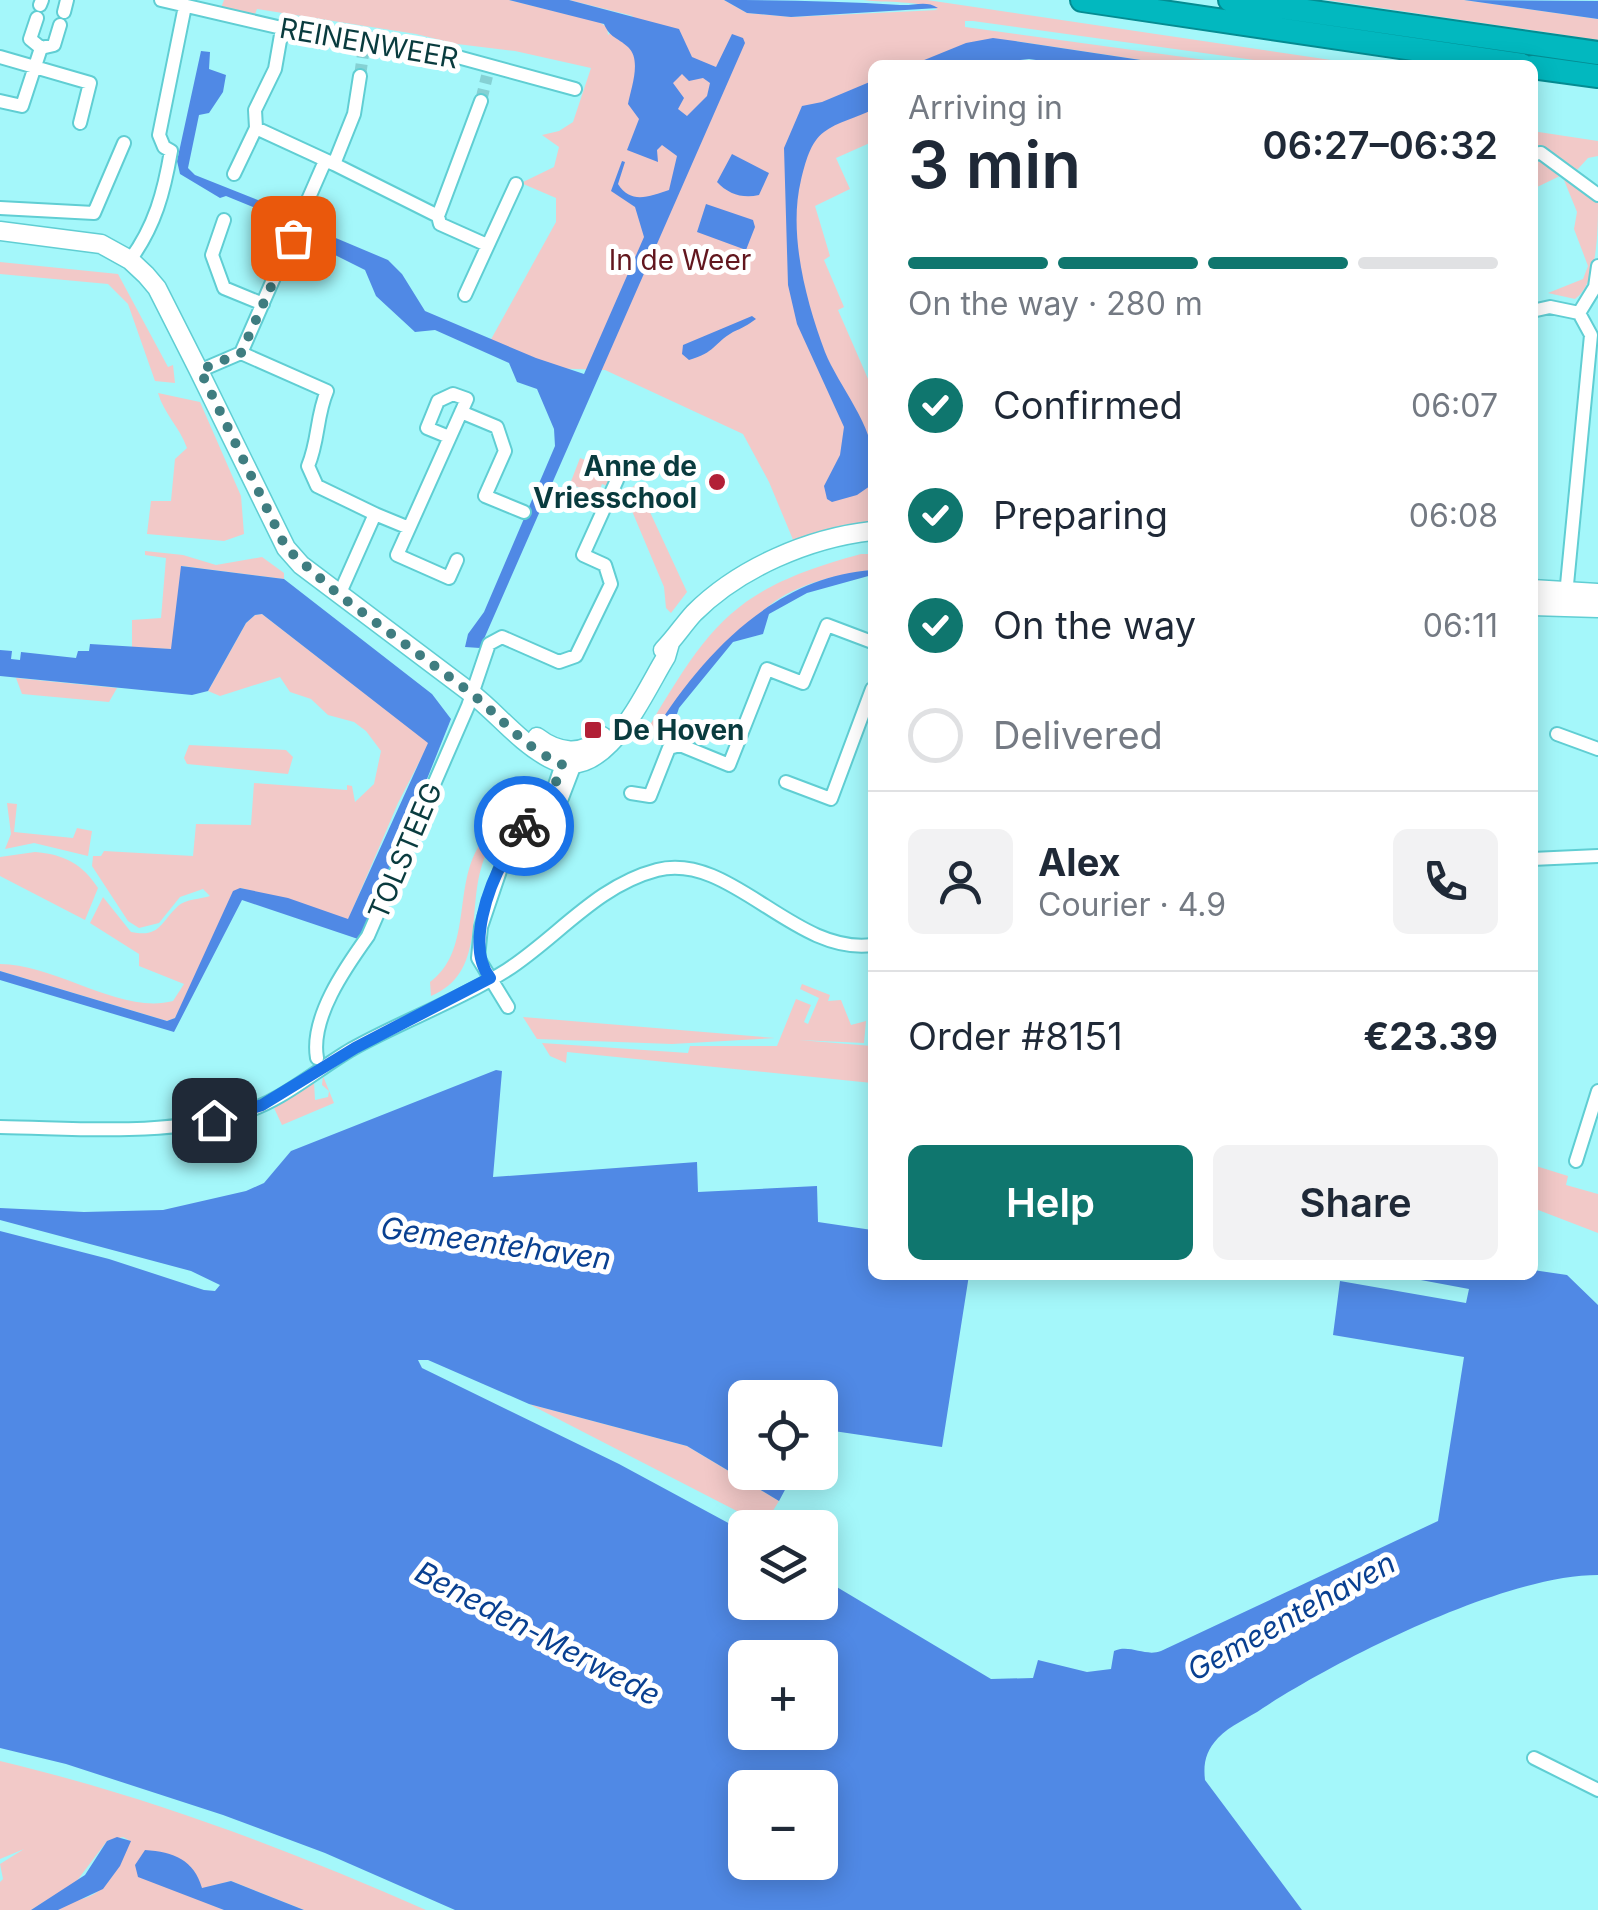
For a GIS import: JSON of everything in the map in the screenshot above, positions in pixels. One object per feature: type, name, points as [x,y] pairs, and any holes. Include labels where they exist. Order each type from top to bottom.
[{"type":"highway","points":[[1082,0],[1488,60]]},
{"type":"highway","points":[[1230,0],[1598,53]]},
{"type":"highway","points":[[1538,67],[1598,76]]},
{"type":"street","name":"REINENWEER","points":[[161,0],[282,29],[365,43],[421,46],[488,71],[575,89]]},
{"type":"street","points":[[130,260],[146,236],[164,194],[171,151],[164,147],[159,135],[184,6]]},
{"type":"street","points":[[40,8],[30,39],[41,48]]},
{"type":"street","points":[[41,48],[54,45],[64,12]]},
{"type":"street","points":[[234,174],[256,128],[255,110],[275,69],[282,29]]},
{"type":"street","points":[[0,101],[22,106],[41,48]]},
{"type":"street","points":[[0,57],[90,84],[80,123]]},
{"type":"street","points":[[200,370],[241,353],[354,114],[360,76]]},
{"type":"street","points":[[481,101],[438,216],[440,224],[488,245]]},
{"type":"street","points":[[256,128],[438,216]]},
{"type":"street","points":[[0,208],[94,213],[124,143]]},
{"type":"street","points":[[1538,154],[1598,194]]},
{"type":"street","points":[[465,295],[516,184]]},
{"type":"street","points":[[224,220],[212,255],[224,288],[263,304]]},
{"type":"street","points":[[0,232],[90,241],[130,260],[158,288],[286,548],[339,595],[568,760]]},
{"type":"street","points":[[1579,313],[1595,287],[1598,266]]},
{"type":"street","points":[[1538,310],[1550,306],[1579,313],[1591,335],[1566,599]]},
{"type":"street","points":[[241,353],[327,390],[315,420],[318,442],[308,466],[317,486],[409,528]]},
{"type":"street","points":[[450,438],[421,429],[438,400],[453,394],[467,400],[461,412],[450,438],[397,554],[449,578],[457,560]]},
{"type":"street","points":[[461,412],[497,427],[505,451],[486,496],[524,512]]},
{"type":"street","name":"TOLSTEEG","points":[[317,1058],[316,1032],[348,964],[368,936],[475,696],[492,640],[502,636],[559,662],[576,656],[611,584],[604,564],[583,554],[617,480]]},
{"type":"street","points":[[339,595],[375,514]]},
{"type":"street","points":[[508,1006],[478,958],[481,928],[506,856],[568,760],[600,740],[692,615],[740,576],[812,546],[868,533]]},
{"type":"street","points":[[1538,591],[1598,608]]},
{"type":"street","points":[[1538,605],[1598,593]]},
{"type":"street","points":[[631,793],[650,796],[669,748],[680,745],[730,765],[767,669],[803,683],[828,624],[868,640]]},
{"type":"street","points":[[786,782],[831,799],[868,699]]},
{"type":"street","points":[[1557,734],[1598,748]]},
{"type":"street","points":[[1538,859],[1598,856]]},
{"type":"street","points":[[0,1127],[132,1129],[242,1113],[355,1048],[506,970],[586,906],[637,876],[662,868],[688,868],[717,879],[787,920],[828,938],[852,946],[868,945]]},
{"type":"street","points":[[1576,1161],[1598,1092]]},
{"type":"street","points":[[1534,1758],[1598,1790]]},
{"type":"green space","name":"In de Weer","points":[[224,0],[509,0],[599,22],[607,27],[608,35],[633,16],[569,0],[724,0],[747,13],[792,17],[938,10],[912,3],[863,0],[927,0],[1331,60],[1254,60],[965,21],[965,27],[1206,60],[1141,60],[1015,41],[979,60],[868,60],[868,144],[836,158],[850,189],[815,206],[830,256],[824,260],[844,307],[838,310],[868,379],[868,525],[794,542],[769,482],[743,434],[605,370],[548,368],[489,343],[556,222],[556,198],[521,183],[554,167],[559,147],[542,135],[573,122],[591,68],[416,34],[257,9],[255,14],[221,8]]},
{"type":"green space","points":[[1326,0],[1464,0],[1598,19],[1598,40]]},
{"type":"green space","points":[[1538,132],[1598,141],[1598,156],[1588,158],[1577,170],[1538,151]]},
{"type":"green space","points":[[1538,161],[1545,163],[1562,175],[1538,187]]},
{"type":"green space","points":[[1562,175],[1598,202],[1592,269],[1583,291],[1575,299],[1548,293],[1583,279],[1588,266],[1574,229],[1577,212]]},
{"type":"green space","points":[[0,262],[118,274],[168,367],[173,365],[175,383],[155,381],[128,304],[108,284],[0,274]]},
{"type":"green space","points":[[158,393],[200,402],[241,496],[244,534],[224,541],[147,534],[151,501],[171,501],[175,459],[187,448]]},
{"type":"green space","points":[[580,458],[613,470],[607,486],[602,484],[598,495],[570,484]]},
{"type":"green space","points":[[637,484],[687,592],[671,613],[632,511],[623,508],[628,490]]},
{"type":"green space","points":[[145,551],[183,555],[216,565],[262,557],[284,573],[284,579],[182,566],[172,649],[132,648],[132,620],[161,618],[166,558],[145,555]]},
{"type":"green space","points":[[868,554],[868,571],[818,581],[770,605],[692,681],[655,732],[658,738],[647,730],[690,662],[731,614],[755,596],[818,567]]},
{"type":"green space","points":[[262,614],[429,743],[398,803],[348,920],[241,888],[175,1018],[167,1021],[0,971],[0,964],[21,966],[132,1001],[173,1001],[184,984],[139,966],[139,954],[90,923],[103,897],[131,932],[148,933],[159,928],[181,904],[210,896],[203,889],[180,897],[159,923],[139,928],[128,921],[92,866],[93,856],[101,856],[104,851],[193,856],[196,824],[251,825],[254,783],[347,790],[347,785],[352,786],[355,802],[374,784],[381,751],[366,731],[354,722],[328,715],[311,699],[290,692],[280,677],[220,696],[208,691],[246,623]]},
{"type":"green space","points":[[16,678],[117,688],[109,702],[22,694]]},
{"type":"green space","points":[[189,745],[286,750],[293,757],[288,774],[187,764],[184,758]]},
{"type":"green space","points":[[531,778],[533,785],[486,853],[467,957],[448,986],[431,996],[430,982],[443,970],[457,939],[465,886],[475,853]]},
{"type":"green space","points":[[7,803],[17,804],[14,832],[73,838],[77,828],[92,831],[88,856],[34,843],[5,849],[11,834]]},
{"type":"green space","points":[[35,852],[71,862],[98,888],[85,920],[0,876],[0,857]]},
{"type":"green space","points":[[802,984],[830,995],[828,1001],[841,1000],[851,1025],[866,1021],[864,1043],[799,1040],[868,1046],[868,1083],[567,1052],[566,1063],[550,1056],[542,1043],[688,1053],[690,1046],[777,1046],[796,999],[811,1005],[804,1022],[808,1024],[819,998],[800,989]]},
{"type":"green space","points":[[523,1017],[775,1038],[672,1044],[537,1039]]},
{"type":"green space","points":[[323,1076],[334,1103],[282,1125],[274,1108],[314,1082],[315,1100],[328,1097],[329,1091],[322,1085]]},
{"type":"green space","points":[[1538,1167],[1568,1176],[1566,1185],[1598,1194],[1598,1233],[1538,1210]]},
{"type":"green space","points":[[529,1404],[687,1446],[728,1471],[728,1490],[761,1490],[779,1501],[773,1510],[735,1510]]},
{"type":"green space","points":[[0,1761],[109,1790],[216,1826],[426,1910],[304,1910],[231,1881],[201,1889],[151,1850],[198,1899],[224,1910],[58,1910],[104,1887],[130,1841],[123,1837],[107,1841],[76,1882],[31,1910],[0,1910],[0,1864],[24,1849],[0,1859]]},
{"type":"water","points":[[509,0],[569,0],[679,29],[692,57],[716,67],[732,34],[745,43],[480,648],[465,647],[468,634],[484,612],[555,446],[554,429],[537,389],[517,382],[509,363],[435,330],[415,332],[376,296],[365,270],[309,242],[312,228],[388,260],[402,274],[425,311],[584,374],[644,237],[635,207],[611,191],[622,161],[625,162],[618,184],[629,195],[641,197],[669,190],[677,156],[662,145],[657,150],[658,162],[627,150],[639,119],[628,104],[634,59],[628,47],[611,35],[604,24]],"holes":[[[682,74],[689,81],[703,78],[710,83],[707,96],[687,116],[678,109],[684,98],[673,83]]]},
{"type":"water","points":[[724,0],[924,4],[938,8],[791,17],[747,13]]},
{"type":"water","points":[[1464,0],[1598,1],[1598,19]]},
{"type":"water","points":[[993,38],[1140,60],[924,60],[966,43]]},
{"type":"water","points":[[201,51],[210,52],[209,69],[226,75],[223,92],[209,113],[199,115],[188,168],[195,175],[293,214],[290,222],[226,196],[220,198],[180,174],[177,161]]},
{"type":"water","points":[[868,83],[868,112],[829,128],[815,141],[804,167],[798,201],[798,245],[811,311],[825,352],[868,434],[868,487],[832,502],[827,499],[824,486],[840,455],[844,427],[797,324],[788,285],[784,148],[802,106]]},
{"type":"water","points":[[732,154],[769,173],[759,195],[736,194],[717,182]]},
{"type":"water","points":[[706,204],[753,220],[755,227],[746,250],[697,232]]},
{"type":"water","points":[[752,316],[756,319],[704,354],[689,360],[682,354],[683,345]]},
{"type":"water","points":[[181,566],[284,579],[432,694],[451,719],[381,894],[358,939],[242,900],[174,1032],[0,980],[0,971],[167,1021],[175,1018],[233,891],[240,888],[288,898],[348,919],[428,743],[262,614],[246,623],[208,691],[192,695],[0,676],[0,650],[12,651],[11,659],[20,660],[21,652],[76,658],[78,651],[89,651],[90,644],[171,649]]},
{"type":"water","points":[[868,571],[868,576],[807,593],[769,614],[763,634],[733,642],[679,708],[668,741],[654,732],[695,674],[745,624],[804,587]]},
{"type":"water","points":[[496,1070],[502,1071],[493,1177],[697,1162],[698,1192],[817,1186],[818,1222],[868,1229],[868,1280],[968,1280],[942,1447],[838,1432],[838,1380],[728,1380],[728,1471],[687,1446],[529,1404],[428,1360],[418,1360],[422,1368],[619,1464],[728,1523],[728,1620],[838,1620],[838,1588],[991,1679],[1033,1678],[1038,1660],[1087,1672],[1111,1669],[1114,1651],[1120,1649],[1161,1651],[1438,1521],[1464,1357],[1333,1335],[1340,1281],[1466,1303],[1469,1289],[1421,1280],[1538,1280],[1538,1271],[1567,1275],[1598,1305],[1598,1575],[1518,1589],[1425,1622],[1296,1688],[1218,1738],[1206,1758],[1205,1780],[1302,1910],[455,1910],[325,1853],[223,1815],[66,1764],[0,1748],[0,1231],[109,1259],[204,1290],[215,1291],[220,1285],[191,1271],[0,1220],[0,1208],[163,1210],[246,1191],[264,1183],[291,1151]]},
{"type":"water","points":[[761,1490],[785,1490],[779,1501]]},
{"type":"water","points":[[117,1837],[131,1841],[120,1866],[103,1889],[58,1910],[31,1910],[85,1875],[107,1841]]},
{"type":"water","points":[[145,1850],[181,1859],[194,1871],[202,1888],[231,1881],[304,1910],[224,1910],[138,1877],[135,1865]]},
{"type":"tunnel","points":[[360,76],[364,47]]},
{"type":"tunnel","points":[[481,101],[487,76]]},
{"type":"way so far","points":[[293,238],[241,353],[200,370],[286,548],[301,565],[479,699],[546,758],[562,764],[555,785],[524,826]]},
{"type":"place","name":"Anne de Vriesschool","points":[[717,482]]},
{"type":"place","name":"De Hoven","points":[[593,730]]},
{"type":"route","points":[[214,1120],[262,1105],[322,1066],[490,978],[478,958],[481,928],[495,882],[524,826]]},
{"type":"water label","name":"Gemeentehaven","points":[[496,1243]]},
{"type":"water label","name":"Gemeentehaven","points":[[1291,1616]]},
{"type":"water label","name":"Beneden-Merwede","points":[[538,1633]]}]
